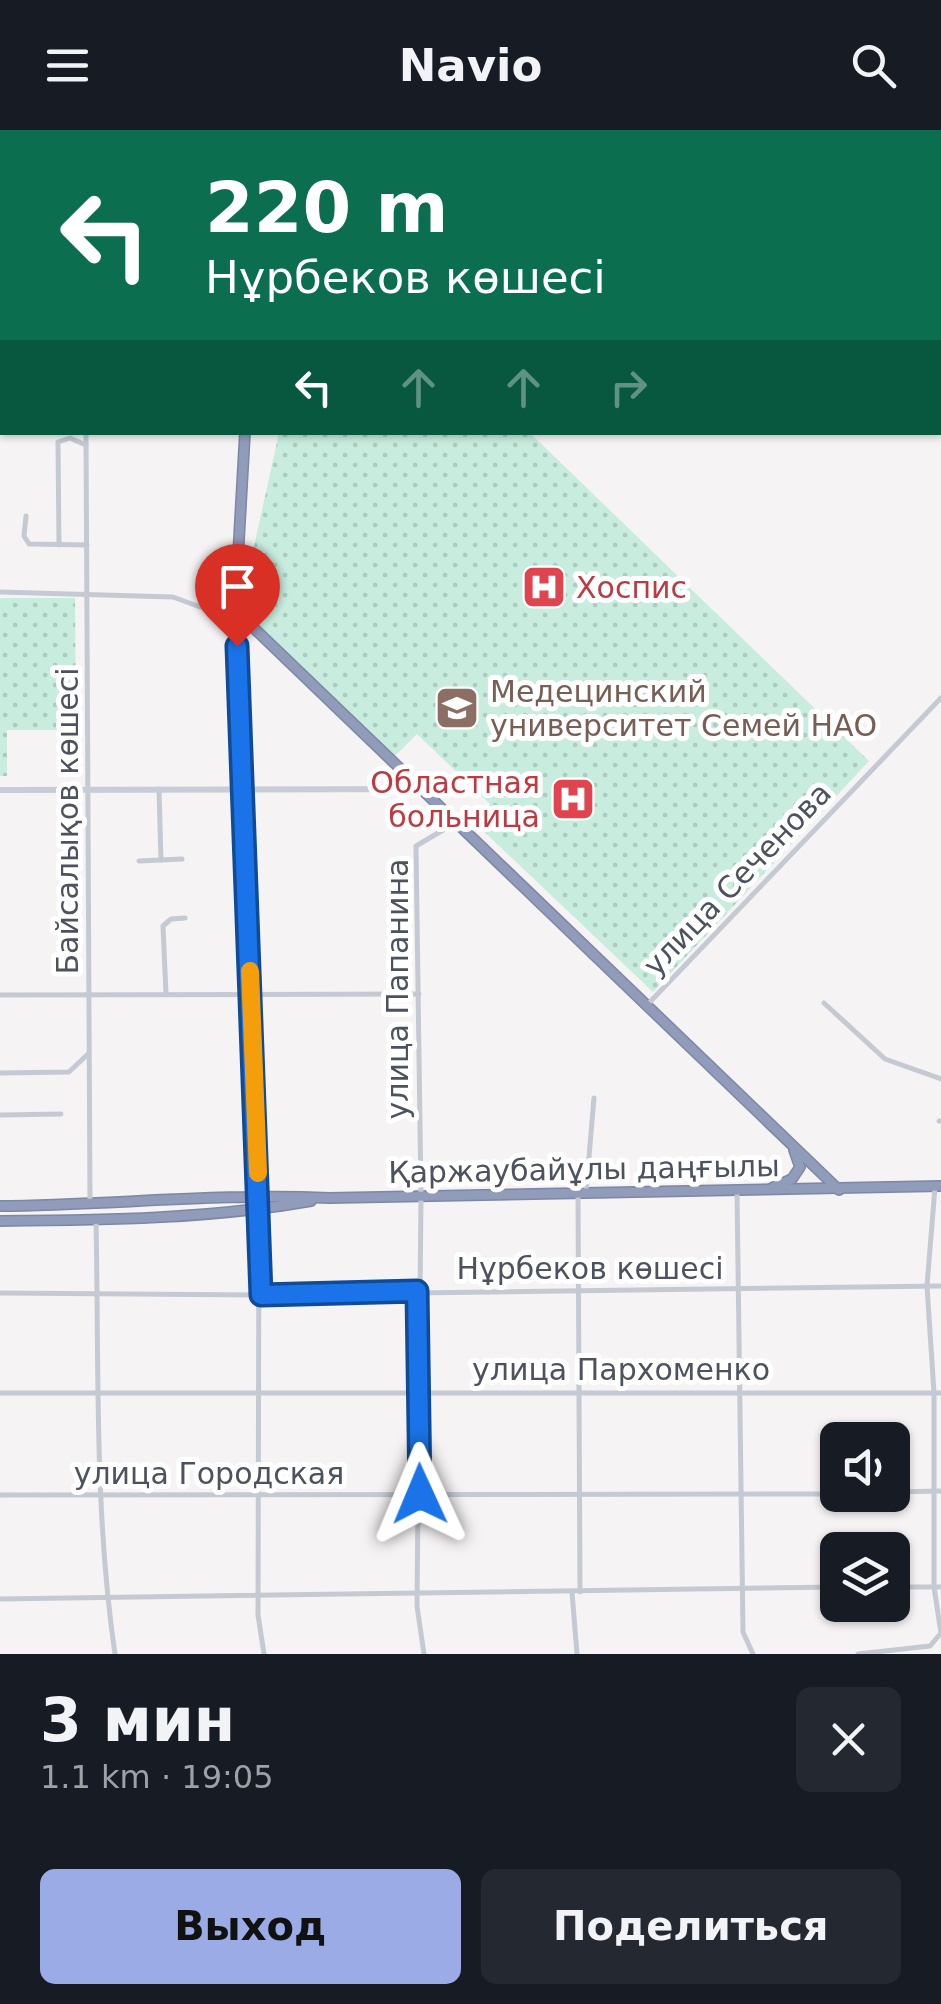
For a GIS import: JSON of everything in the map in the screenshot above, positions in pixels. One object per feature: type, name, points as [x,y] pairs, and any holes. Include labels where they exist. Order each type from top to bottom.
[{"type":"highway","points":[[245,435],[235,610],[839,1190]]},
{"type":"highway","points":[[749,1192],[776,1187],[792,1179],[800,1167],[797,1153],[781,1132]]},
{"type":"highway","points":[[820,1171],[846,1186],[938,1186]]},
{"type":"highway","name":"Қаржаубайұлы даңғылы","points":[[0,1206],[90,1206],[260,1195],[329,1198],[879,1189]]},
{"type":"highway","name":"Қаржаубайұлы даңғылы","points":[[0,1220],[96,1220],[259,1210],[329,1198]]},
{"type":"street","name":"Байсалықов көшесі","points":[[86,436],[90,1206]]},
{"type":"street","points":[[59,545],[58,442],[70,438],[86,445]]},
{"type":"street","points":[[26,516],[24,536],[29,544],[87,545]]},
{"type":"street","points":[[0,592],[173,597],[200,607],[235,610],[260,1195],[258,1497],[264,1654]]},
{"type":"street","name":"улица Сеченова","points":[[648,1004],[941,698]]},
{"type":"street","points":[[159,789],[161,860]]},
{"type":"street","points":[[0,790],[420,789]]},
{"type":"street","name":"улица Папанина","points":[[424,1654],[417,1606],[420,1494],[417,1291],[421,1194],[416,846],[455,823]]},
{"type":"street","points":[[139,860],[182,859]]},
{"type":"street","points":[[166,994],[164,926],[171,918],[185,918]]},
{"type":"street","points":[[0,995],[419,994]]},
{"type":"street","points":[[824,1003],[885,1058],[941,1079]]},
{"type":"street","points":[[0,1073],[69,1072],[90,1052]]},
{"type":"street","points":[[577,1654],[577,1290],[582,1192],[594,1098]]},
{"type":"street","points":[[0,1116],[61,1114]]},
{"type":"street","points":[[858,1654],[930,1646],[941,1633],[932,1490],[938,1393],[927,1286],[938,1186]]},
{"type":"street","points":[[737,1192],[743,1632],[752,1654]]},
{"type":"street","points":[[96,1220],[106,1599],[115,1654]]},
{"type":"street","name":"Нұрбеков көшесі","points":[[0,1293],[261,1295],[941,1286]]},
{"type":"street","name":"улица Пархоменко","points":[[0,1393],[938,1393]]},
{"type":"street","points":[[910,1491],[941,1490]]},
{"type":"street","name":"улица Городская","points":[[0,1495],[820,1495]]},
{"type":"street","points":[[910,1587],[937,1587]]},
{"type":"street","points":[[0,1599],[820,1588]]},
{"type":"green space","points":[[279,435],[532,435],[869,761],[653,992],[474,822],[490,804],[417,734],[392,759],[240,610]]},
{"type":"green space","points":[[0,598],[75,598],[76,730],[7,730],[7,776],[0,776]]},
{"type":"slow traffic","points":[[250,971],[258,1173]]},
{"type":"place","name":"Хоспис","points":[[544,587]]},
{"type":"place","name":"Медецинский университет Семей НАО","points":[[457,708]]},
{"type":"place","name":"Областная больница","points":[[573,799]]},
{"type":"route","points":[[237,646],[261,1295],[417,1291],[420,1494]]}]
